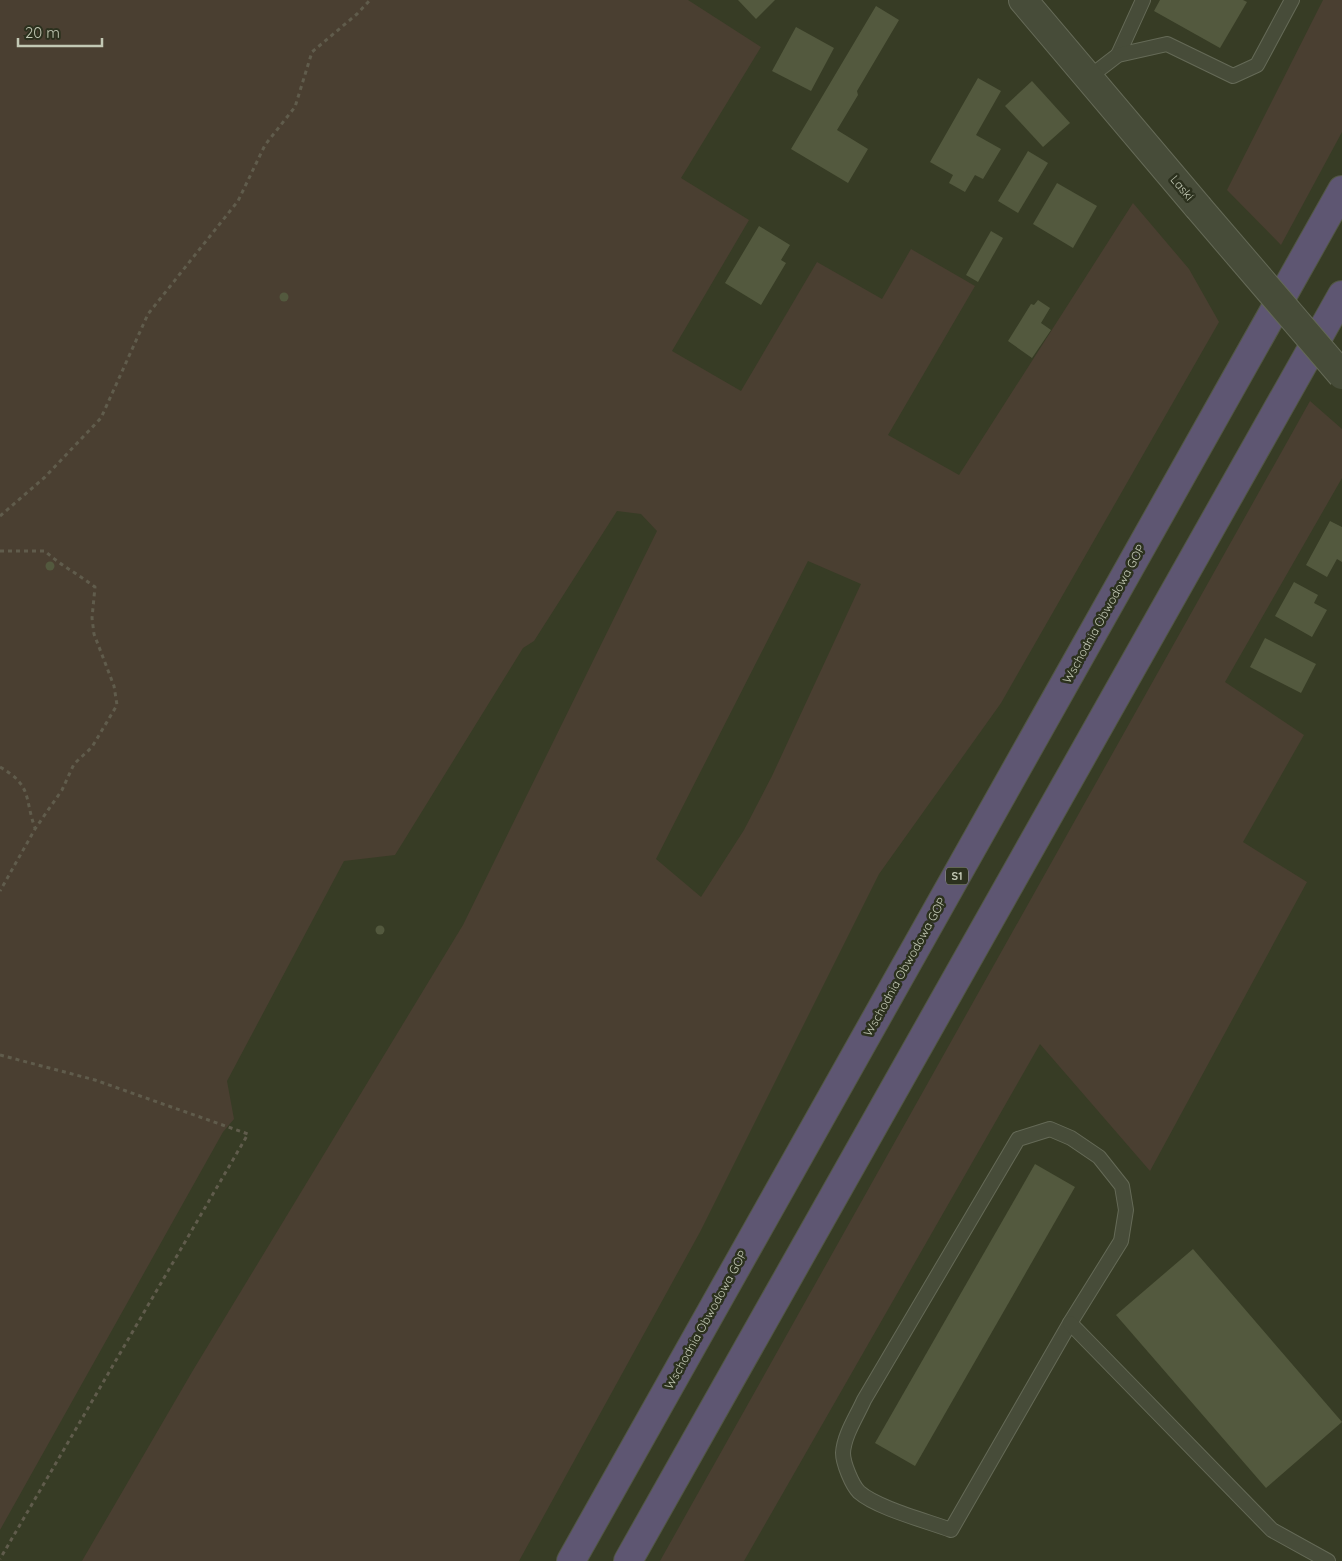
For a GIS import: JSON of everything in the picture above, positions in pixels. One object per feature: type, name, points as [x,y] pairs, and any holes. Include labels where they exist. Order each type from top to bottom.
[{"type":"highway","name":"Wschodnia Obwodowa GOP","points":[[570,1561],[1342,190]]},
{"type":"highway","points":[[628,1561],[1342,295]]},
{"type":"street","name":"Laski","points":[[1023,0],[1342,375]]},
{"type":"lane","points":[[1118,55],[1144,0]]},
{"type":"lane","points":[[1088,78],[1118,55],[1167,44],[1232,76],[1258,65],[1292,0]]},
{"type":"lane","points":[[1050,1129],[1071,1138],[1099,1157],[1122,1186],[1126,1210],[1121,1241],[1070,1323],[951,1530],[882,1505],[858,1492],[843,1454],[848,1434],[864,1400],[1018,1139],[1050,1129]]},
{"type":"lane","points":[[1070,1323],[1272,1530],[1328,1561]]},
{"type":"path","points":[[0,516],[46,476],[101,418],[148,314],[238,201],[265,145],[295,106],[312,52],[357,14],[370,0]]},
{"type":"path","points":[[0,551],[45,551],[57,562],[70,568],[95,588],[92,618],[94,634],[114,686],[116,705],[92,747],[74,764],[62,790],[36,829],[0,891]]},
{"type":"path","points":[[0,767],[14,775],[28,796],[36,829]]},
{"type":"path","points":[[0,1055],[95,1080],[248,1134],[0,1559]]},
{"type":"shaded area","points":[[0,0],[688,0],[761,47],[681,178],[749,220],[672,351],[741,391],[817,262],[882,299],[911,249],[975,286],[888,435],[959,475],[1133,203],[1189,269],[1219,322],[1001,703],[879,874],[700,1232],[519,1561],[82,1561],[192,1372],[463,925],[657,531],[641,514],[617,511],[534,641],[523,648],[395,855],[344,861],[227,1081],[234,1119],[223,1132],[0,1530]],"holes":[[[808,561],[861,584],[772,776],[744,830],[701,897],[656,859]]]},
{"type":"shaded area","points":[[1323,0],[1342,0],[1342,132],[1281,245],[1227,190]]},
{"type":"shaded area","points":[[1310,401],[1342,429],[1342,478],[1225,682],[1304,735],[1243,842],[1307,882],[1150,1171],[1040,1044],[744,1561],[660,1561]]},
{"type":"building","points":[[738,0],[775,0],[756,19]]},
{"type":"building","points":[[1160,0],[1243,0],[1247,2],[1220,48],[1154,11]]},
{"type":"building","points":[[876,6],[899,20],[857,91],[858,95],[837,130],[868,149],[848,183],[791,149]]},
{"type":"building","points":[[796,27],[834,48],[811,91],[772,71]]},
{"type":"building","points":[[978,78],[1001,91],[976,135],[1001,149],[983,179],[975,175],[965,192],[949,183],[953,175],[930,162]]},
{"type":"building","points":[[1032,81],[1070,123],[1043,147],[1005,106]]},
{"type":"building","points":[[1028,151],[1048,163],[1018,213],[998,201]]},
{"type":"building","points":[[1057,183],[1097,206],[1073,248],[1033,224]]},
{"type":"building","points":[[759,226],[790,245],[781,260],[786,263],[761,305],[725,283]]},
{"type":"building","points":[[991,231],[1003,238],[978,282],[966,275]]},
{"type":"building","points":[[284,292],[289,297],[284,302],[279,297]]},
{"type":"building","points":[[1038,300],[1050,308],[1041,323],[1051,330],[1032,358],[1008,341],[1031,304],[1034,305]]},
{"type":"building","points":[[1330,521],[1342,527],[1342,562],[1337,559],[1327,577],[1306,565]]},
{"type":"building","points":[[50,561],[55,566],[50,571],[45,566]]},
{"type":"building","points":[[1294,582],[1318,595],[1314,603],[1327,610],[1312,637],[1275,616]]},
{"type":"building","points":[[1265,638],[1316,664],[1301,693],[1250,667]]},
{"type":"building","points":[[380,925],[385,930],[380,935],[375,930]]},
{"type":"building","points":[[1035,1164],[1075,1187],[915,1466],[875,1443]]},
{"type":"building","points":[[1193,1249],[1342,1422],[1266,1488],[1116,1315]]}]
